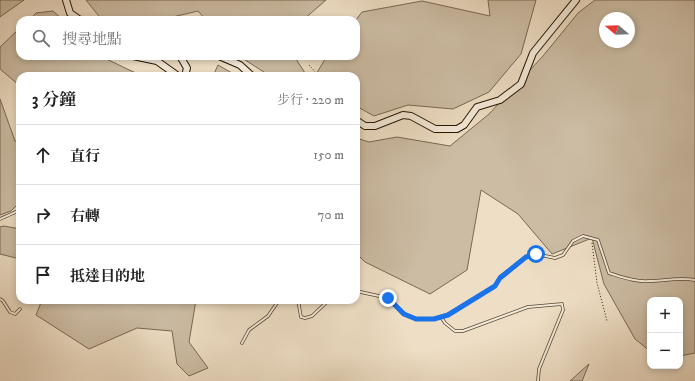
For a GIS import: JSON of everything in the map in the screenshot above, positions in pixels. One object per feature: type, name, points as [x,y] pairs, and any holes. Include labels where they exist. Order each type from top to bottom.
[{"type":"street","points":[[66,0],[70,12],[75,16]]},
{"type":"street","points":[[360,122],[366,126],[375,126],[403,115],[411,116],[436,129],[457,129],[464,125],[477,107],[500,100],[522,84],[533,53],[576,0]]},
{"type":"street","points":[[152,60],[157,61],[172,72]]},
{"type":"street","points":[[182,60],[187,68],[186,72]]},
{"type":"street","points":[[228,60],[240,65],[248,72]]},
{"type":"lane","points":[[0,219],[16,212]]},
{"type":"lane","points":[[360,291],[388,298],[404,314],[416,319],[434,319],[448,315],[495,286],[500,278],[526,257],[536,254],[555,258],[563,255],[573,241],[583,236],[598,240],[609,273],[634,281],[679,278],[695,280]]},
{"type":"lane","points":[[0,299],[4,301],[10,312],[15,314],[20,309]]},
{"type":"lane","points":[[242,343],[249,330],[268,316],[276,304]]},
{"type":"lane","points":[[299,304],[301,317],[305,318],[312,316],[324,304]]},
{"type":"lane","points":[[441,317],[445,323],[455,331],[463,330],[528,307],[562,304],[563,310],[539,369],[538,381]]},
{"type":"path","points":[[310,65],[316,72]]},
{"type":"path","points":[[591,238],[598,282],[607,321]]},
{"type":"shaded area","points":[[0,0],[24,0],[0,17]]},
{"type":"shaded area","points":[[86,0],[326,0],[308,16],[202,16],[198,11],[177,16],[99,16]]},
{"type":"shaded area","points":[[488,0],[536,0],[521,54],[489,92],[453,109],[408,105],[374,116],[360,108],[360,72],[317,72],[325,60],[360,60],[359,16],[362,12],[422,1],[490,16]]},
{"type":"shaded area","points":[[595,0],[695,0],[695,353],[683,355],[683,297],[647,297],[647,349],[635,339],[604,284],[592,238],[552,254],[518,214],[481,190],[467,270],[430,294],[365,262],[360,257],[360,139],[369,142],[397,137],[450,146],[489,114],[543,56],[578,13]]},
{"type":"shaded area","points":[[53,11],[59,16],[33,16],[36,13]]},
{"type":"shaded area","points":[[16,32],[16,60],[108,60],[134,72],[16,72],[16,83],[0,69],[0,47]]},
{"type":"shaded area","points":[[245,60],[297,60],[304,72],[264,72]]},
{"type":"shaded area","points":[[218,65],[230,72],[215,72]]},
{"type":"shaded area","points":[[0,99],[16,141],[16,206],[11,211],[0,215]]},
{"type":"shaded area","points":[[4,226],[16,228],[16,258],[0,254],[0,227]]},
{"type":"shaded area","points":[[40,304],[195,304],[189,342],[208,368],[189,376],[177,364],[172,331],[137,328],[89,349],[36,315]]},
{"type":"shaded area","points":[[589,364],[582,381],[570,381]]},
{"type":"route","points":[[388,298],[404,314],[416,319],[434,319],[448,315],[495,286],[500,278],[526,257],[536,254]]}]
